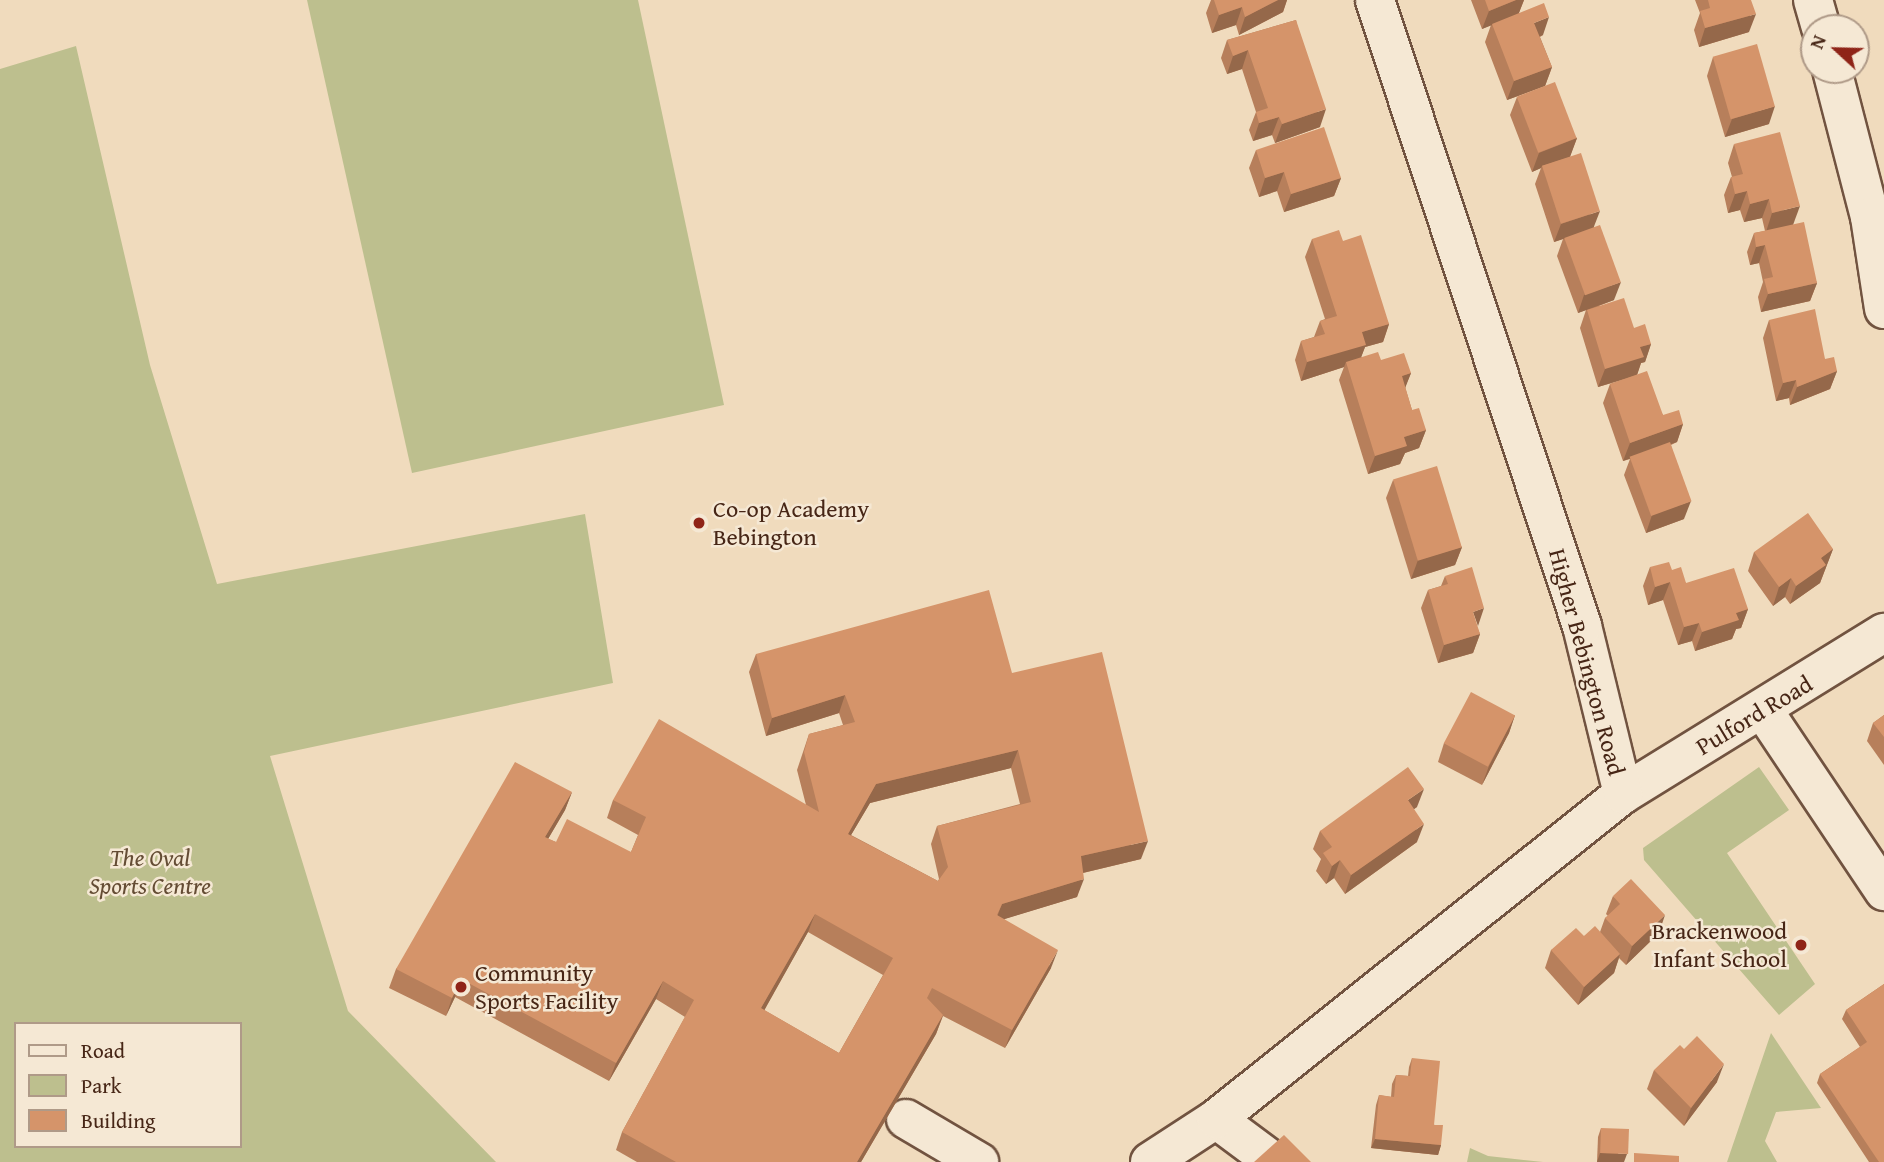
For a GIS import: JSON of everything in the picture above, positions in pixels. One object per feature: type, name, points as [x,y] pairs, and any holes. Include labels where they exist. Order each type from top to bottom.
[{"type":"street","name":"Higher Bebington Road","points":[[1150,1162],[1216,1119],[1623,794],[1581,626],[1375,0]]},
{"type":"street","points":[[1836,84],[1870,217],[1884,309]]},
{"type":"street","name":"Pulford Road","points":[[1623,794],[1884,633]]},
{"type":"street","points":[[1763,710],[1884,891]]},
{"type":"street","points":[[906,1119],[979,1162]]},
{"type":"street","points":[[1216,1119],[1274,1162]]},
{"type":"green space","points":[[307,0],[638,0],[724,405],[412,473]]},
{"type":"green space","name":"The Oval Sports Centre","points":[[76,46],[150,365],[217,584],[585,514],[613,683],[270,756],[348,1011],[496,1162],[0,1162],[0,69]]},
{"type":"green space","points":[[1759,767],[1789,810],[1727,853],[1815,984],[1779,1015],[1644,860],[1643,848]]},
{"type":"green space","points":[[1771,1033],[1821,1108],[1776,1112],[1765,1141],[1777,1162],[1727,1162]]},
{"type":"green space","points":[[1470,1148],[1488,1156],[1543,1162],[1467,1162]]},
{"type":"building","points":[[1214,0],[1278,0],[1245,17],[1242,7],[1219,15]]},
{"type":"building","points":[[1485,0],[1516,0],[1489,11]]},
{"type":"building","points":[[1708,0],[1751,0],[1756,14],[1705,28],[1700,11],[1710,8]]},
{"type":"building","points":[[1544,3],[1549,17],[1534,23],[1552,67],[1514,81],[1492,24]]},
{"type":"building","points":[[1296,20],[1326,109],[1282,124],[1279,117],[1259,123],[1256,112],[1268,108],[1248,50],[1233,56],[1227,40]]},
{"type":"building","points":[[1757,44],[1775,106],[1731,119],[1713,57]]},
{"type":"building","points":[[1555,82],[1577,138],[1538,153],[1517,97]]},
{"type":"building","points":[[1324,127],[1341,178],[1291,194],[1284,172],[1265,178],[1256,150]]},
{"type":"building","points":[[1780,132],[1800,206],[1772,213],[1769,199],[1750,204],[1747,191],[1735,194],[1731,177],[1743,174],[1734,144]]},
{"type":"building","points":[[1581,153],[1600,211],[1561,224],[1542,166]]},
{"type":"building","points":[[1804,222],[1817,283],[1768,294],[1764,279],[1773,277],[1765,245],[1756,247],[1754,233]]},
{"type":"building","points":[[1600,225],[1621,282],[1585,295],[1564,238]]},
{"type":"building","points":[[1339,230],[1343,241],[1361,235],[1389,324],[1362,332],[1366,345],[1307,362],[1301,341],[1325,334],[1320,321],[1337,316],[1312,239]]},
{"type":"building","points":[[1624,298],[1634,328],[1645,324],[1651,344],[1640,347],[1644,357],[1605,369],[1587,310]]},
{"type":"building","points":[[1815,309],[1825,359],[1834,357],[1837,371],[1797,387],[1796,380],[1783,383],[1769,320]]},
{"type":"building","points":[[1378,352],[1381,360],[1404,353],[1411,373],[1402,376],[1412,410],[1419,408],[1426,430],[1404,437],[1407,446],[1375,456],[1346,362]]},
{"type":"building","points":[[1647,371],[1663,415],[1679,410],[1683,424],[1630,443],[1610,384]]},
{"type":"building","points":[[1670,442],[1692,501],[1651,516],[1630,457]]},
{"type":"building","points":[[1437,466],[1462,547],[1418,561],[1393,479]]},
{"type":"building","points":[[1808,513],[1833,549],[1821,558],[1826,565],[1796,586],[1791,578],[1779,587],[1754,552]]},
{"type":"building","points":[[1669,562],[1672,570],[1681,567],[1686,583],[1734,568],[1748,609],[1736,613],[1739,620],[1702,632],[1699,623],[1684,627],[1670,582],[1655,587],[1650,567]]},
{"type":"building","points":[[1472,567],[1484,608],[1473,612],[1480,634],[1444,645],[1428,590],[1448,584],[1445,576]]},
{"type":"building","points":[[989,590],[1012,673],[1102,652],[1148,841],[1081,856],[1084,879],[1002,904],[997,915],[1058,950],[1012,1030],[932,988],[927,998],[943,1015],[857,1162],[676,1162],[622,1132],[694,1000],[663,981],[616,1063],[461,979],[452,998],[396,969],[515,762],[572,792],[545,837],[556,842],[567,819],[631,852],[646,817],[613,800],[659,719],[819,812],[804,752],[809,734],[855,722],[845,695],[772,718],[756,654]],"holes":[[[1018,750],[1031,802],[937,826],[948,867],[938,881],[848,834],[876,784]],[[815,914],[893,958],[839,1053],[761,1008]]]},
{"type":"building","points":[[1471,692],[1515,715],[1488,767],[1444,743]]},
{"type":"building","points":[[1884,715],[1884,737],[1873,723]]},
{"type":"building","points":[[1408,767],[1424,789],[1408,800],[1424,824],[1351,875],[1340,860],[1332,866],[1323,853],[1332,847],[1320,831]]},
{"type":"building","points":[[1631,879],[1665,915],[1632,946],[1605,918],[1620,904],[1613,896]]},
{"type":"building","points":[[1595,926],[1620,954],[1584,987],[1551,950],[1576,928],[1584,936]]},
{"type":"building","points":[[1884,984],[1884,1162],[1879,1162],[1820,1074],[1867,1042],[1846,1010]]},
{"type":"building","points":[[1697,1036],[1724,1064],[1691,1108],[1654,1070],[1680,1045],[1684,1049]]},
{"type":"building","points":[[1412,1058],[1440,1061],[1434,1125],[1443,1125],[1441,1145],[1375,1139],[1379,1095],[1394,1097],[1396,1075],[1410,1076]]},
{"type":"building","points":[[1601,1128],[1629,1129],[1628,1154],[1600,1153]]},
{"type":"building","points":[[1284,1135],[1311,1162],[1254,1162]]},
{"type":"building","points":[[1634,1153],[1679,1156],[1679,1162],[1634,1162]]},
{"type":"place","name":"Co-op Academy Bebington","points":[[699,523]]},
{"type":"place","name":"Brackenwood Infant School","points":[[1801,945]]},
{"type":"place","name":"Community Sports Facility","points":[[461,987]]}]
